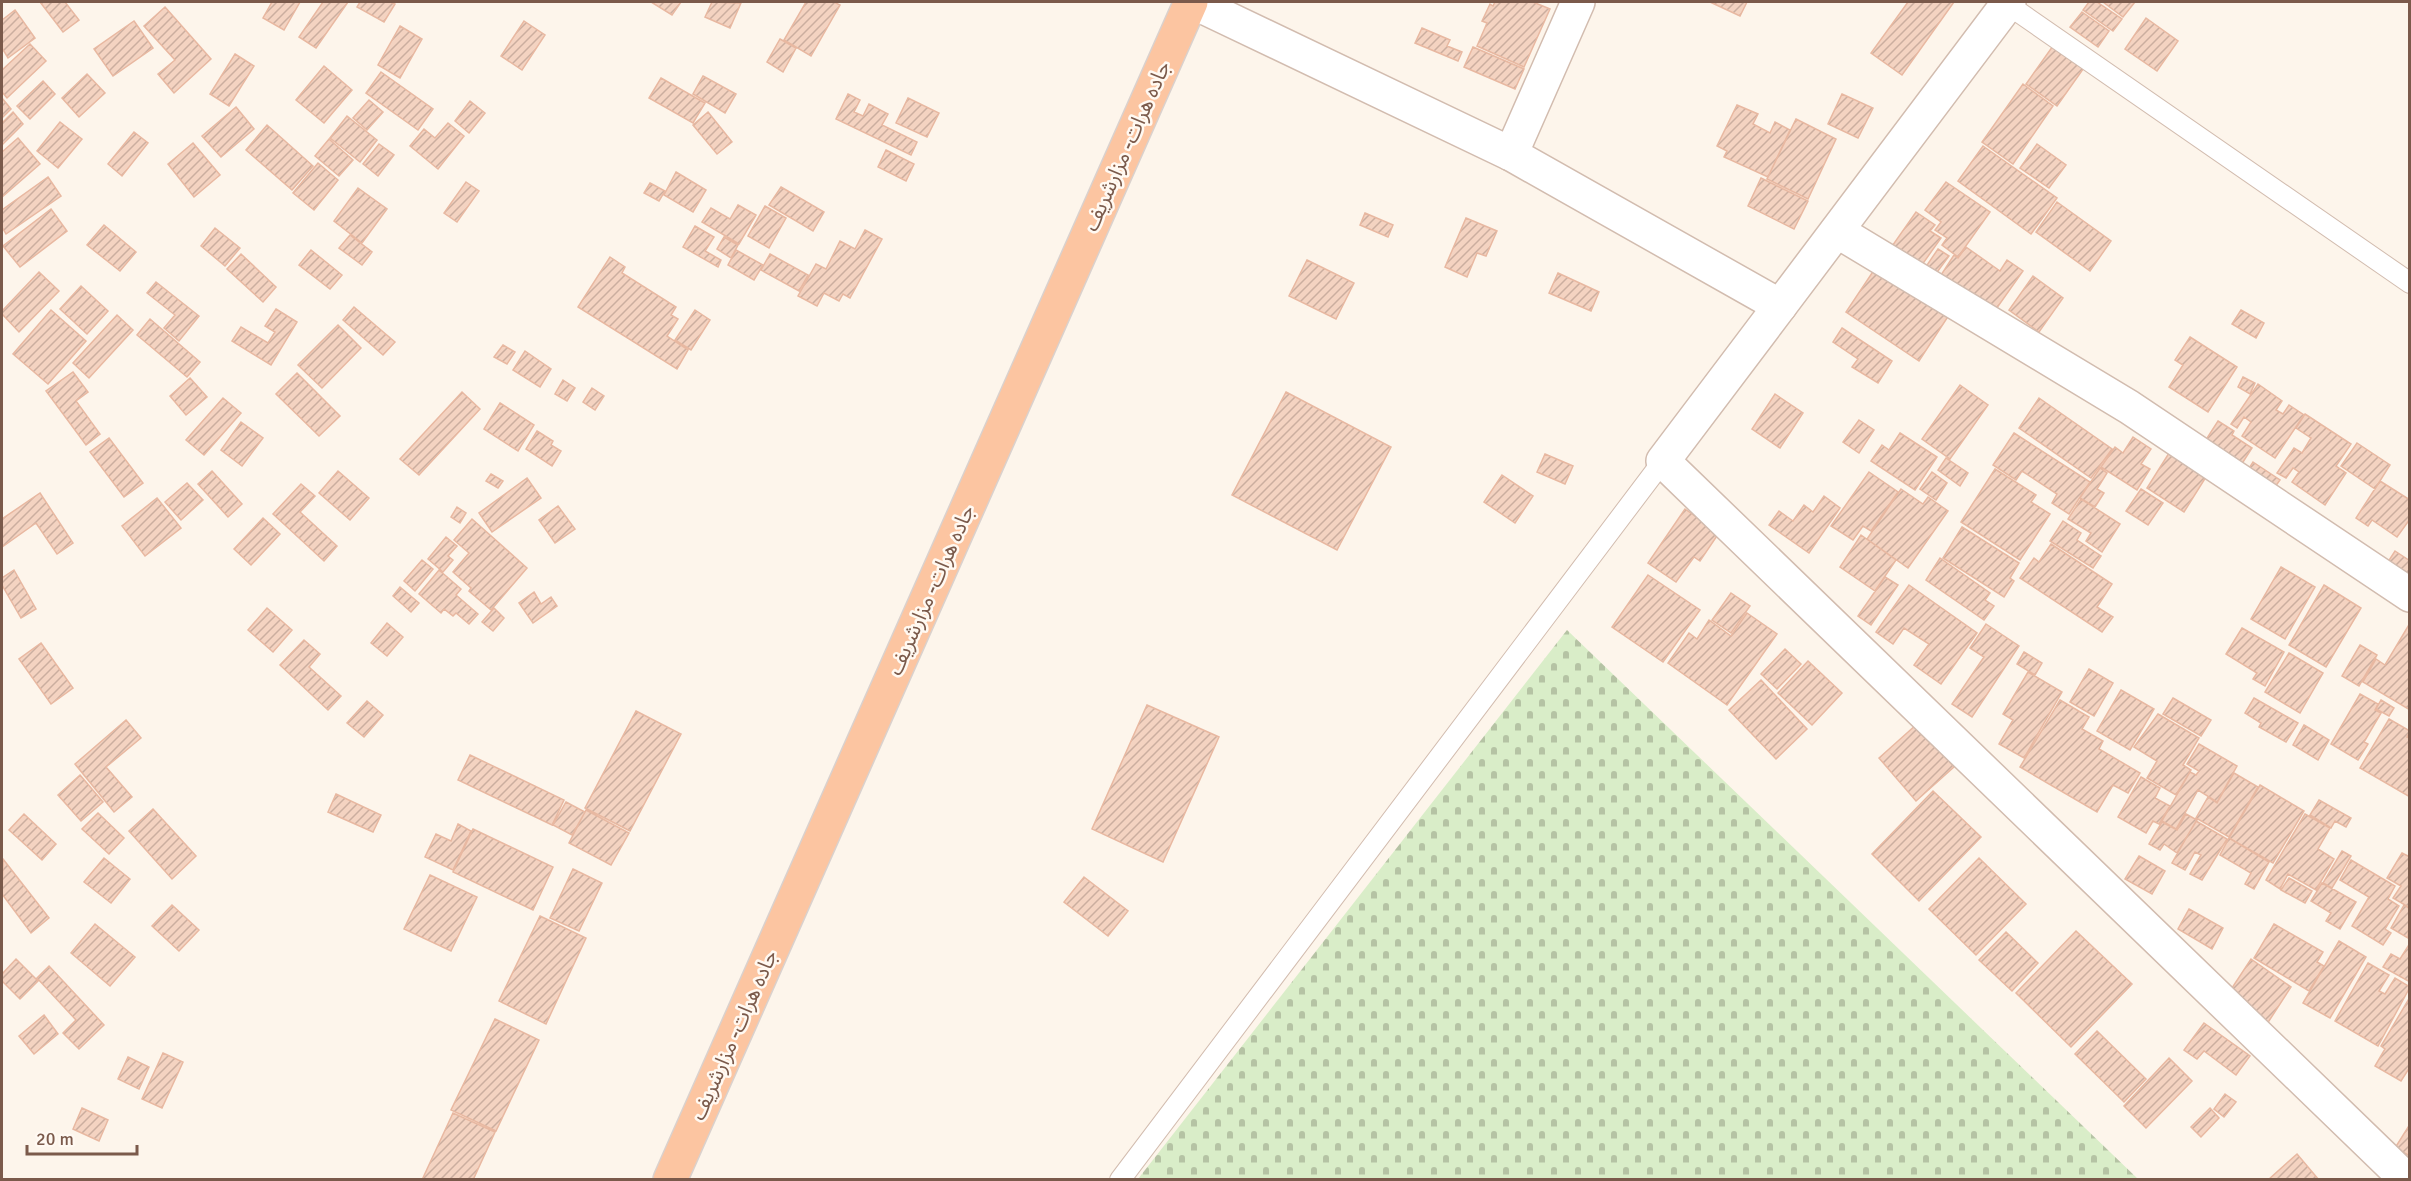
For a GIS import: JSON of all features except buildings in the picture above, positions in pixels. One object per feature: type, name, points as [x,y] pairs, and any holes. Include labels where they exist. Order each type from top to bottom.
[{"type":"highway","name":"جاده هرات- مزارشریف","points":[[670,1179],[1192,2]]},
{"type":"street","points":[[1192,2],[1511,154],[1780,306]]},
{"type":"street","points":[[1511,154],[1578,2]]},
{"type":"street","points":[[2008,3],[1664,461],[2407,1179]]},
{"type":"street","points":[[1837,231],[2129,407],[2409,594]]},
{"type":"lane","points":[[2008,3],[2409,283]]},
{"type":"lane","points":[[1120,1179],[1664,461]]},
{"type":"green space","points":[[1567,630],[2138,1179],[1138,1179]]}]
